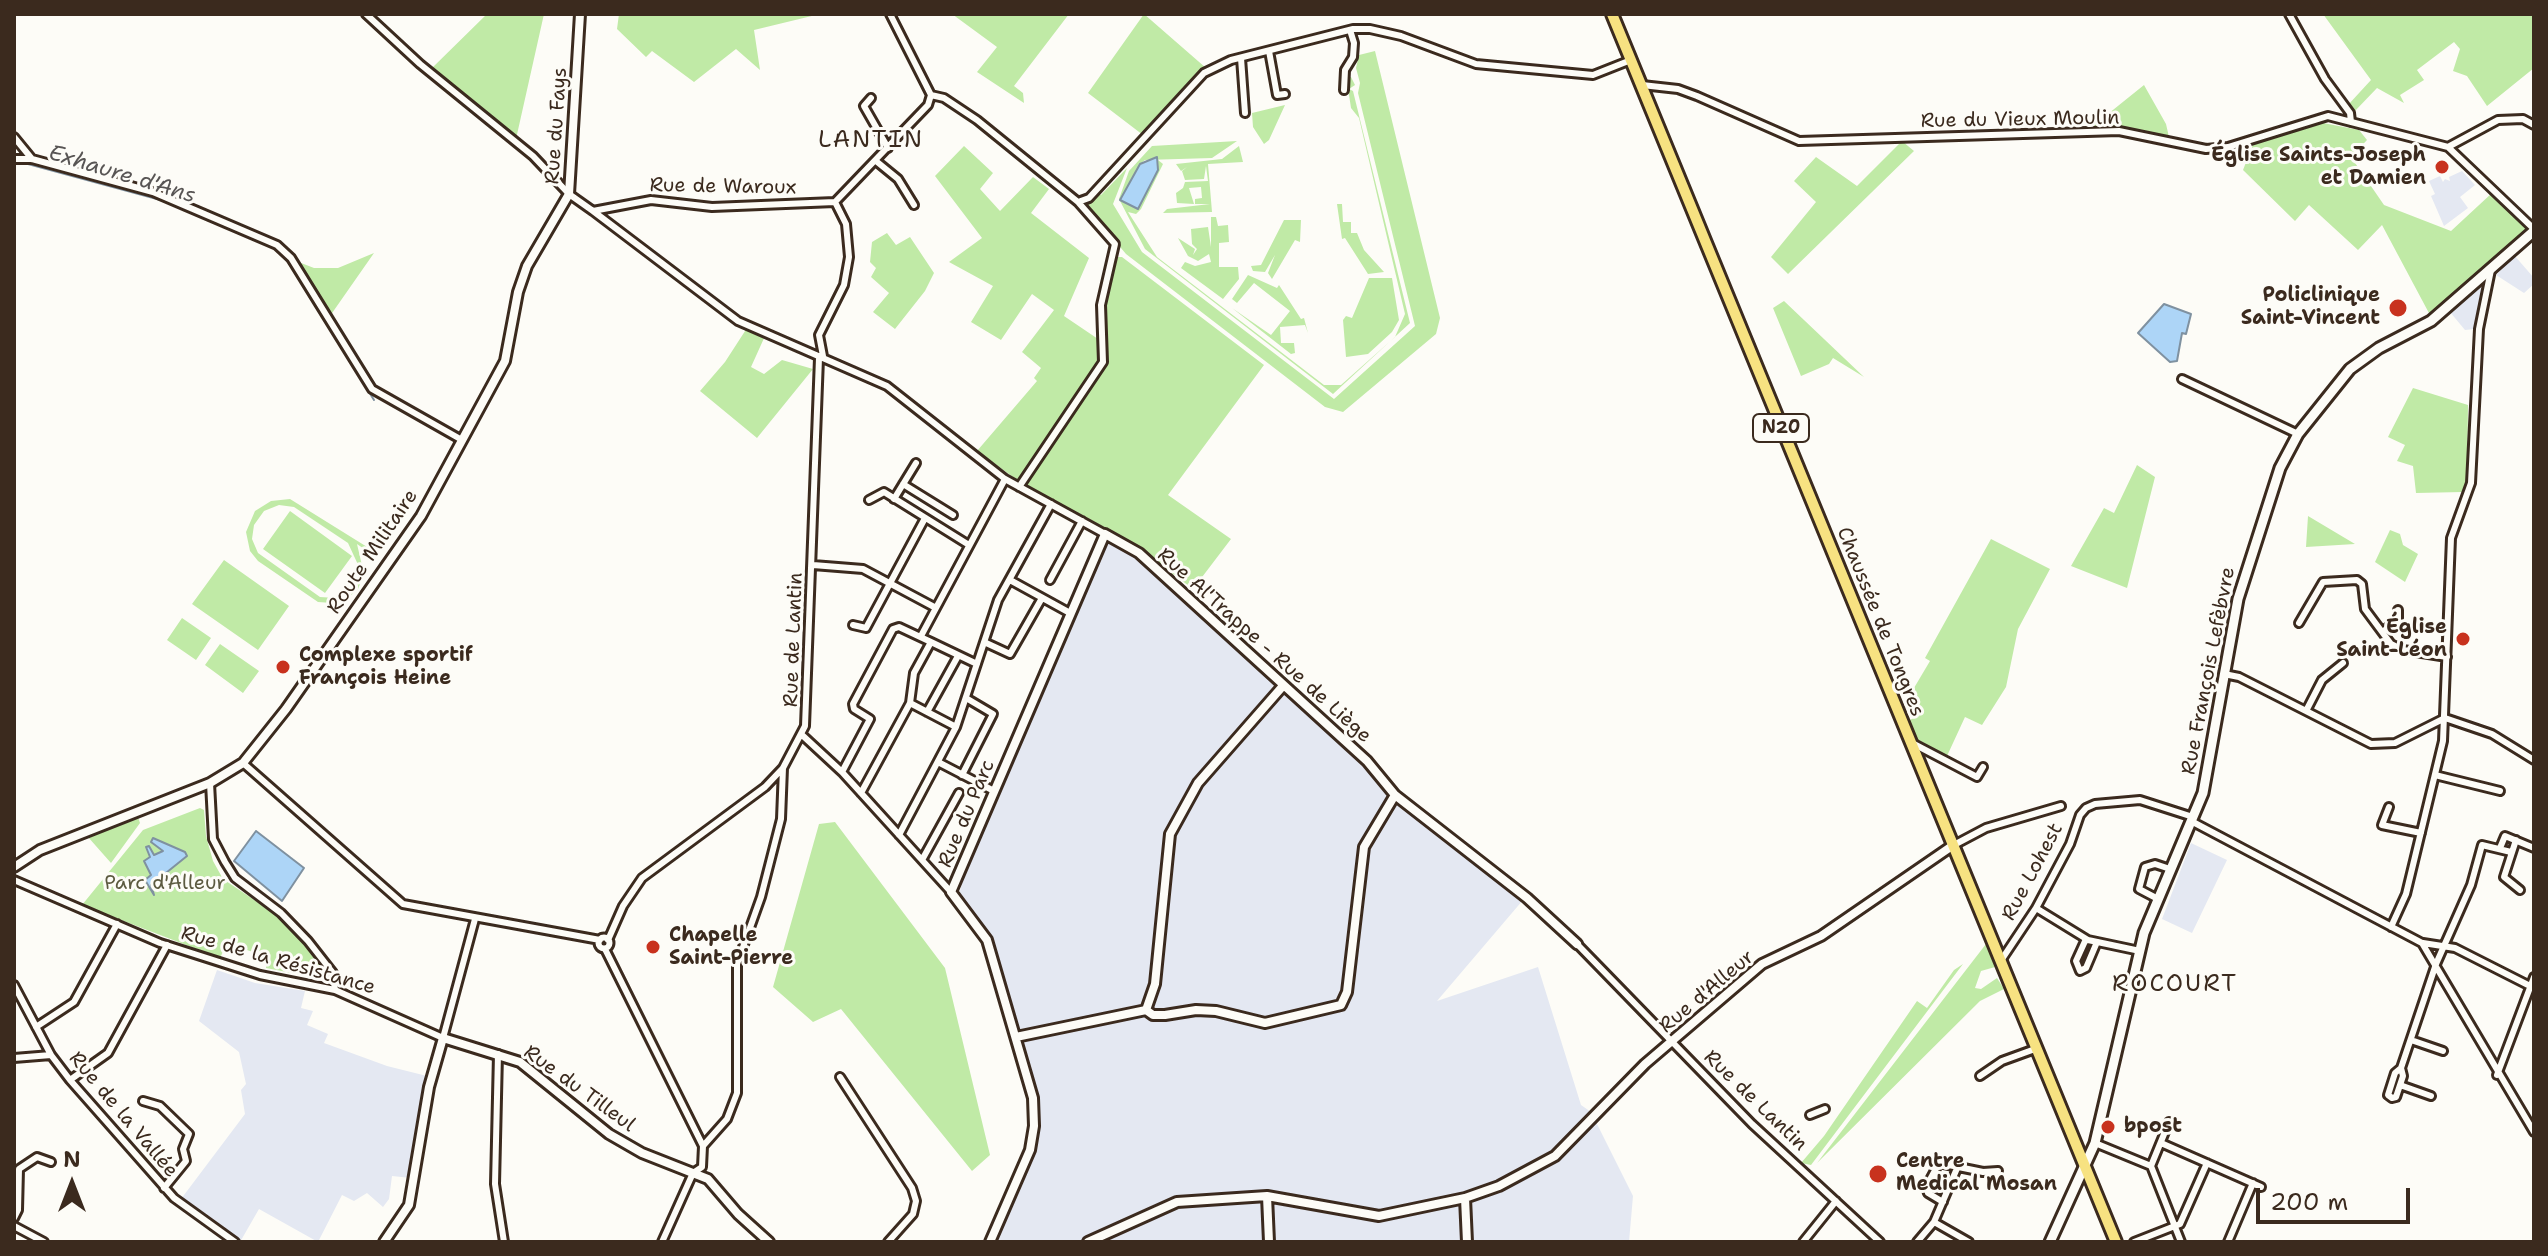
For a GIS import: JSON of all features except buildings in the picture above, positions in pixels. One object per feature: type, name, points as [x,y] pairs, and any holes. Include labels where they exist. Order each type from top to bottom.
[{"type":"main road","name":"Chaussée de Tongres","points":[[1612,14],[2116,1242]]},
{"type":"main road","points":[[2491,270],[2534,231]]},
{"type":"main road","name":"Rue François Lefèbvre","points":[[2050,1242],[2096,1140],[2140,951],[2206,779],[2247,567],[2280,468],[2298,434],[2353,367],[2431,321],[2491,270]]},
{"type":"main road","points":[[2074,1141],[2086,1144],[2096,1140]]},
{"type":"main road","points":[[2079,1183],[2092,1186]]},
{"type":"street","points":[[366,14],[420,64],[533,156],[569,194],[593,211]]},
{"type":"street","name":"Rue du Fays","points":[[510,335],[527,266],[569,194],[580,14]]},
{"type":"street","points":[[835,202],[928,105],[931,95],[890,14]]},
{"type":"street","points":[[2289,14],[2325,79],[2350,113],[2351,122]]},
{"type":"street","points":[[1078,202],[1089,198],[1204,73],[1220,63],[1350,30],[1383,30],[1476,64],[1593,75],[1631,60]]},
{"type":"street","points":[[1344,90],[1343,78],[1353,57],[1354,43],[1350,30]]},
{"type":"street","points":[[1269,51],[1277,95],[1285,94]]},
{"type":"street","points":[[1241,58],[1245,113]]},
{"type":"street","name":"Rue du Vieux Moulin","points":[[1642,85],[1678,89],[1799,141],[2119,131],[2206,149],[2228,147],[2328,116],[2448,147]]},
{"type":"street","points":[[931,95],[944,98],[977,120],[1078,202],[1104,228],[1115,248],[1101,305],[1103,362],[1019,487]]},
{"type":"street","points":[[871,98],[864,106],[888,148]]},
{"type":"street","points":[[2534,125],[2523,119],[2498,120],[2448,147],[2534,231]]},
{"type":"street","points":[[14,137],[32,159]]},
{"type":"street","points":[[14,159],[32,159],[182,202],[277,245],[291,258],[372,389],[462,440]]},
{"type":"street","points":[[876,161],[898,179],[914,205]]},
{"type":"street","name":"Rue de Waroux","points":[[593,211],[651,200],[712,207],[835,202]]},
{"type":"street","name":"Rue de Lantin","points":[[604,940],[642,878],[765,787],[783,768],[807,715],[819,358],[823,356],[819,335],[844,285],[849,257],[846,224],[835,202]]},
{"type":"street","name":"Rue Al'Trappe - Rue de Liège","points":[[593,211],[738,321],[887,386],[1005,479],[1139,553],[1282,687],[1367,761],[1395,795],[1527,898],[1577,944]]},
{"type":"street","points":[[2391,927],[2406,894],[2435,775],[2445,718],[2451,538],[2471,483],[2479,329],[2491,270]]},
{"type":"street","name":"Route Militaire","points":[[14,867],[40,850],[210,783],[243,763],[286,709],[421,516],[505,361],[510,335]]},
{"type":"street","points":[[2182,379],[2298,434]]},
{"type":"street","points":[[894,499],[916,463]]},
{"type":"street","points":[[921,636],[1005,479]]},
{"type":"street","points":[[903,484],[953,515]]},
{"type":"street","points":[[869,500],[882,492],[969,545]]},
{"type":"street","points":[[899,835],[956,727],[984,642],[1010,580],[1051,504]]},
{"type":"street","points":[[853,625],[866,628],[924,520]]},
{"type":"street","points":[[1050,580],[1082,521]]},
{"type":"street","name":"Rue du Parc","points":[[990,1242],[1022,1173],[1034,1126],[1033,1098],[987,940],[951,892],[1105,534]]},
{"type":"street","points":[[813,565],[859,568],[936,608]]},
{"type":"street","points":[[1010,580],[1070,613]]},
{"type":"street","points":[[2299,623],[2323,582],[2357,580],[2362,584],[2365,609],[2391,644],[2403,650],[2447,657]]},
{"type":"street","points":[[984,642],[1010,654],[1042,598]]},
{"type":"street","points":[[2383,632],[2398,618],[2398,610]]},
{"type":"street","points":[[842,772],[870,719],[854,709],[854,702],[894,628],[921,636],[977,664]]},
{"type":"street","points":[[861,793],[910,703],[914,673],[931,642]]},
{"type":"street","points":[[927,712],[958,656]]},
{"type":"street","points":[[2306,711],[2322,680],[2343,663]]},
{"type":"street","points":[[2224,674],[2239,677],[2363,742],[2382,746],[2445,718],[2492,734],[2534,760]]},
{"type":"street","points":[[1146,1010],[1155,984],[1170,834],[1198,783],[1282,687]]},
{"type":"street","points":[[962,775],[993,714],[966,698]]},
{"type":"street","points":[[910,703],[956,727]]},
{"type":"street","points":[[801,734],[842,772],[951,892]]},
{"type":"street","points":[[1910,743],[1977,777],[1983,767]]},
{"type":"street","points":[[938,762],[994,791]]},
{"type":"street","points":[[243,763],[403,904],[604,940],[599,947],[605,949],[703,1146],[702,1167],[693,1173],[662,1242]]},
{"type":"street","points":[[703,1146],[727,1119],[737,1093],[737,964],[761,897],[781,819],[783,768]]},
{"type":"street","points":[[2435,775],[2500,791]]},
{"type":"street","points":[[210,783],[213,839],[225,862],[235,878],[281,913],[308,941],[333,973],[335,990]]},
{"type":"street","points":[[922,860],[959,793]]},
{"type":"street","points":[[1016,1037],[1146,1010],[1165,1015],[1196,1010],[1216,1011],[1265,1023],[1341,1005],[1347,992],[1364,847],[1395,795]]},
{"type":"street","name":"Rue Lohest","points":[[2000,962],[2036,908],[2086,808],[2102,803],[2140,800],[2192,819]]},
{"type":"street","points":[[1952,846],[1986,828],[2061,806]]},
{"type":"street","points":[[2389,807],[2382,825],[2421,833]]},
{"type":"street","points":[[2192,819],[2422,943],[2446,945],[2532,987]]},
{"type":"street","points":[[2500,848],[2505,836],[2534,848]]},
{"type":"street","points":[[2516,840],[2504,877],[2520,890]]},
{"type":"street","points":[[2401,1068],[2395,1073],[2388,1095],[2396,1097],[2401,1068],[2436,964],[2471,885],[2482,845],[2511,852]]},
{"type":"street","name":"Rue d'Alleur","points":[[1088,1242],[1177,1202],[1267,1196],[1379,1216],[1465,1198],[1499,1186],[1555,1156],[1611,1098],[1762,964],[1821,936],[1952,846]]},
{"type":"street","points":[[2158,899],[2139,889],[2145,867],[2155,864],[2170,869]]},
{"type":"street","name":"Rue de la Résistance","points":[[14,880],[167,945],[260,975],[335,990],[443,1038]]},
{"type":"street","points":[[2036,908],[2086,939],[2140,951]]},
{"type":"street","points":[[384,1242],[409,1205],[429,1087],[475,919]]},
{"type":"street","points":[[36,1027],[77,998],[117,924]]},
{"type":"street","points":[[2086,939],[2076,961],[2080,971],[2086,968],[2097,942]]},
{"type":"street","points":[[2422,943],[2497,1075],[2534,1132]]},
{"type":"street","name":"Rue de Lantin","points":[[1577,944],[1752,1124],[1880,1242]]},
{"type":"street","points":[[70,1080],[108,1053],[167,945]]},
{"type":"street","points":[[2497,1075],[2534,977]]},
{"type":"street","name":"Rue de la Vallée","points":[[14,985],[51,1055],[70,1080],[164,1188],[235,1242]]},
{"type":"street","name":"Rue du Tilleul","points":[[443,1038],[520,1062],[609,1134],[642,1153],[708,1179],[738,1214],[769,1242]]},
{"type":"street","points":[[2411,1040],[2443,1051]]},
{"type":"street","points":[[1980,1076],[2002,1061],[2035,1049]]},
{"type":"street","points":[[498,1054],[495,1172],[504,1242]]},
{"type":"street","points":[[14,1058],[51,1055]]},
{"type":"street","points":[[840,1077],[912,1188],[916,1201],[913,1214],[888,1242]]},
{"type":"street","points":[[2400,1085],[2431,1096]]},
{"type":"street","points":[[143,1101],[160,1106],[189,1134],[183,1149],[183,1167],[164,1188]]},
{"type":"street","points":[[1810,1115],[1825,1109]]},
{"type":"street","points":[[2151,1166],[2169,1122]]},
{"type":"street","points":[[2096,1140],[2151,1166],[2181,1242]]},
{"type":"street","points":[[2161,1143],[2261,1187]]},
{"type":"street","points":[[14,1218],[18,1210],[19,1169],[37,1157],[51,1162]]},
{"type":"street","points":[[1943,1202],[1928,1193],[1926,1187],[1939,1163],[1983,1172],[1998,1171]]},
{"type":"street","points":[[2134,1242],[2180,1224],[2207,1163]]},
{"type":"street","points":[[1917,1242],[1934,1222],[1958,1166]]},
{"type":"street","points":[[2228,1242],[2253,1183]]},
{"type":"street","points":[[1267,1196],[1269,1242]]},
{"type":"street","points":[[1465,1198],[1467,1242]]},
{"type":"street","points":[[1803,1242],[1836,1201]]},
{"type":"street","points":[[1934,1222],[1969,1242]]},
{"type":"street","points":[[14,1226],[44,1242]]},
{"type":"shaded area","points":[[2462,171],[2475,185],[2460,197],[2468,208],[2444,226],[2431,196],[2435,194],[2429,181],[2440,176],[2443,182],[2445,179],[2450,181],[2449,177]]},
{"type":"shaded area","points":[[2514,255],[2534,278],[2534,284],[2524,293],[2496,275]]},
{"type":"shaded area","points":[[2483,283],[2474,329],[2465,330],[2450,312]]},
{"type":"shaded area","points":[[1109,540],[1140,556],[1442,832],[1523,900],[1437,1001],[1538,967],[1581,1105],[1591,1112],[1633,1196],[1629,1242],[993,1242],[1033,1155],[1037,1115],[992,939],[959,895],[965,871]]},
{"type":"shaded area","points":[[2191,843],[2227,860],[2192,933],[2162,919]]},
{"type":"shaded area","points":[[217,970],[255,983],[305,991],[301,1008],[313,1011],[307,1025],[328,1034],[324,1043],[387,1066],[427,1076],[411,1178],[392,1176],[389,1199],[383,1207],[367,1193],[354,1201],[342,1195],[318,1242],[259,1209],[240,1242],[181,1199],[245,1114],[241,1090],[246,1084],[239,1052],[199,1021]]},
{"type":"green space","points":[[487,14],[544,14],[516,139],[432,68]]},
{"type":"green space","points":[[619,14],[820,14],[754,30],[760,70],[736,49],[694,82],[652,51],[646,57],[617,29]]},
{"type":"green space","points":[[952,14],[1069,14],[1014,86],[1023,93],[1024,103],[977,72],[997,47]]},
{"type":"green space","points":[[1144,14],[1206,68],[1143,135],[1088,93]]},
{"type":"green space","points":[[2323,14],[2534,14],[2534,68],[2487,106],[2467,76],[2453,71],[2460,49],[2454,42],[2417,70],[2424,80],[2400,95],[2404,103],[2377,88],[2354,112],[2348,105],[2371,80]]},
{"type":"green space","points":[[1375,51],[1440,318],[1436,334],[1343,412],[1325,407],[1126,254],[1085,205],[1097,192],[1101,195],[1127,168],[1113,204],[1142,252],[1334,399],[1415,326],[1358,93],[1360,83],[1356,68],[1359,55]]},
{"type":"green space","points":[[1346,75],[1355,85],[1349,89],[1353,91],[1410,323],[1395,337],[1405,314],[1359,118],[1351,108]]},
{"type":"green space","points":[[2144,85],[2166,124],[2169,137],[2140,130],[2093,126]]},
{"type":"green space","points":[[1285,105],[1269,140],[1264,144],[1253,127],[1252,113]]},
{"type":"green space","points":[[2318,122],[2359,130],[2367,140],[2351,157],[2384,205],[2451,231],[2492,193],[2528,230],[2430,315],[2382,225],[2358,250],[2309,205],[2295,221],[2243,170],[2254,142]]},
{"type":"green space","points":[[1237,141],[1212,158],[1145,160],[1140,164],[1158,170],[1158,160],[1163,164],[1141,209],[1136,214],[1128,212],[1157,257],[1324,385],[1341,385],[1390,342],[1333,394],[1145,249],[1119,199],[1129,171],[1152,146]]},
{"type":"green space","points":[[1902,141],[1914,151],[1788,274],[1771,257],[1816,202],[1794,181],[1816,157],[1857,186]]},
{"type":"green space","points":[[964,146],[993,173],[980,189],[1000,211],[1033,177],[1049,189],[1031,213],[1089,258],[1064,316],[1098,339],[1102,358],[1020,482],[977,451],[1037,381],[1034,378],[1041,368],[1022,352],[1054,310],[1032,294],[1001,340],[971,322],[993,286],[949,262],[982,238],[935,176]]},
{"type":"green space","points":[[1239,146],[1243,162],[1208,164],[1212,212],[1163,213],[1167,209],[1210,204],[1195,204],[1195,199],[1202,198],[1201,187],[1189,188],[1194,204],[1177,203],[1176,193],[1185,182],[1208,181],[1206,166],[1204,179],[1185,180],[1182,171],[1187,167],[1181,171],[1176,164],[1222,159]]},
{"type":"green space","points":[[1337,204],[1342,204],[1343,222],[1351,222],[1351,233],[1357,233],[1364,250],[1384,272],[1368,274],[1345,238],[1342,239]]},
{"type":"green space","points":[[1211,217],[1216,217],[1218,226],[1228,225],[1229,242],[1219,243],[1219,267],[1238,267],[1239,279],[1223,299],[1181,268],[1185,262],[1195,266],[1211,262],[1209,254],[1198,261],[1188,256],[1178,238],[1195,249],[1193,255],[1197,249],[1192,244],[1191,229],[1208,227],[1211,247]]},
{"type":"green space","points":[[1284,220],[1301,220],[1300,242],[1295,240],[1272,279],[1268,273],[1275,255],[1265,272],[1253,271],[1251,266],[1261,265]]},
{"type":"green space","points":[[887,233],[896,245],[910,237],[934,273],[925,291],[895,329],[873,312],[889,293],[871,277],[876,268],[870,262],[872,242]]},
{"type":"green space","points":[[374,253],[330,316],[296,261],[314,268],[338,268]]},
{"type":"green space","points":[[1116,257],[1122,257],[1264,365],[1168,495],[1231,539],[1193,589],[1126,539],[1024,484],[1106,363],[1105,302]]},
{"type":"green space","points":[[1248,275],[1277,288],[1279,285],[1301,319],[1304,318],[1308,333],[1305,325],[1280,327],[1281,343],[1294,343],[1295,353],[1291,354],[1232,308],[1271,335],[1290,311],[1254,283],[1237,303],[1232,299]]},
{"type":"green space","points":[[1369,278],[1392,278],[1399,320],[1392,332],[1368,354],[1346,357],[1343,320],[1346,316],[1352,318]]},
{"type":"green space","points":[[1784,301],[1864,377],[1833,358],[1829,364],[1801,376],[1773,308]]},
{"type":"green space","points":[[747,328],[765,336],[751,367],[764,374],[782,360],[813,369],[757,438],[700,391],[725,362]]},
{"type":"green space","points":[[2413,388],[2468,405],[2467,482],[2463,492],[2416,493],[2413,466],[2397,461],[2405,445],[2388,437]]},
{"type":"green space","points":[[2137,465],[2155,477],[2127,588],[2071,566],[2104,508],[2114,513]]},
{"type":"green space","points":[[290,499],[380,555],[377,558],[357,544],[364,574],[358,589],[349,597],[332,603],[318,602],[258,561],[250,551],[246,532],[255,511],[271,501]],"holes":[[[279,505],[294,507],[348,543],[360,569],[356,582],[346,593],[336,598],[320,597],[258,553],[252,539],[254,525],[264,511]]]},
{"type":"green space","points":[[290,511],[352,556],[325,593],[263,549]]},
{"type":"green space","points":[[2308,516],[2355,544],[2306,547]]},
{"type":"green space","points":[[2390,530],[2400,534],[2403,545],[2418,554],[2405,582],[2375,562]]},
{"type":"green space","points":[[1991,539],[2050,569],[2018,629],[2006,687],[1982,725],[1965,717],[1947,756],[1917,741],[1908,721],[1923,713],[1911,693],[1930,661],[1925,658]]},
{"type":"green space","points":[[224,560],[289,606],[258,650],[192,604]]},
{"type":"green space","points":[[182,618],[211,638],[196,660],[167,640]]},
{"type":"green space","points":[[220,644],[259,671],[243,693],[205,665]]},
{"type":"green space","name":"Parc d'Alleur","points":[[200,808],[204,810],[206,836],[213,861],[223,879],[284,920],[330,972],[323,979],[266,968],[267,957],[227,943],[220,958],[82,905],[143,830]]},
{"type":"green space","points":[[138,817],[140,823],[111,863],[88,837]]},
{"type":"green space","points":[[835,822],[945,968],[990,1155],[972,1171],[841,1009],[813,1022],[773,987],[819,824]]},
{"type":"green space","points":[[1986,944],[1995,967],[1981,971],[1975,988],[1981,989],[1997,978],[2004,989],[1980,1001],[1817,1163]]},
{"type":"green space","points":[[1963,964],[1811,1165],[1801,1163],[1824,1136],[1917,1001],[1927,1008],[1954,970]]},
{"type":"water","points":[[1157,157],[1158,170],[1138,209],[1120,200],[1140,164]]},
{"type":"water","points":[[2164,304],[2191,314],[2186,334],[2182,333],[2177,361],[2170,362],[2138,333]]},
{"type":"water","points":[[256,831],[304,868],[282,901],[234,861]]},
{"type":"water","points":[[153,838],[185,852],[187,856],[151,885],[154,895],[145,880],[151,875],[144,861],[150,857],[146,847],[149,846],[154,855],[163,851],[151,842]]},
{"type":"waterway","name":"Exhaure d'Ans","points":[[14,142],[22,155]]},
{"type":"waterway","name":"Exhaure d'Ans","points":[[28,164],[168,202]]},
{"type":"waterway","name":"Exhaure d'Ans","points":[[250,237],[275,248],[289,263],[374,400]]},
{"type":"place","name":"Église Saints-Joseph et Damien","points":[[2442,167]]},
{"type":"place","name":"Policlinique Saint-Vincent","points":[[2398,308]]},
{"type":"place","name":"Église Saint-Léon","points":[[2463,639]]},
{"type":"place","name":"Complexe sportif François Heine","points":[[283,667]]},
{"type":"place","name":"Chapelle Saint-Pierre","points":[[653,947]]},
{"type":"place","name":"bpost","points":[[2108,1127]]},
{"type":"place","name":"Centre Medical Mosan","points":[[1878,1174]]},
{"type":"district","name":"LANTIN","points":[[871,141]]},
{"type":"district","name":"ROCOURT","points":[[2175,985]]}]
